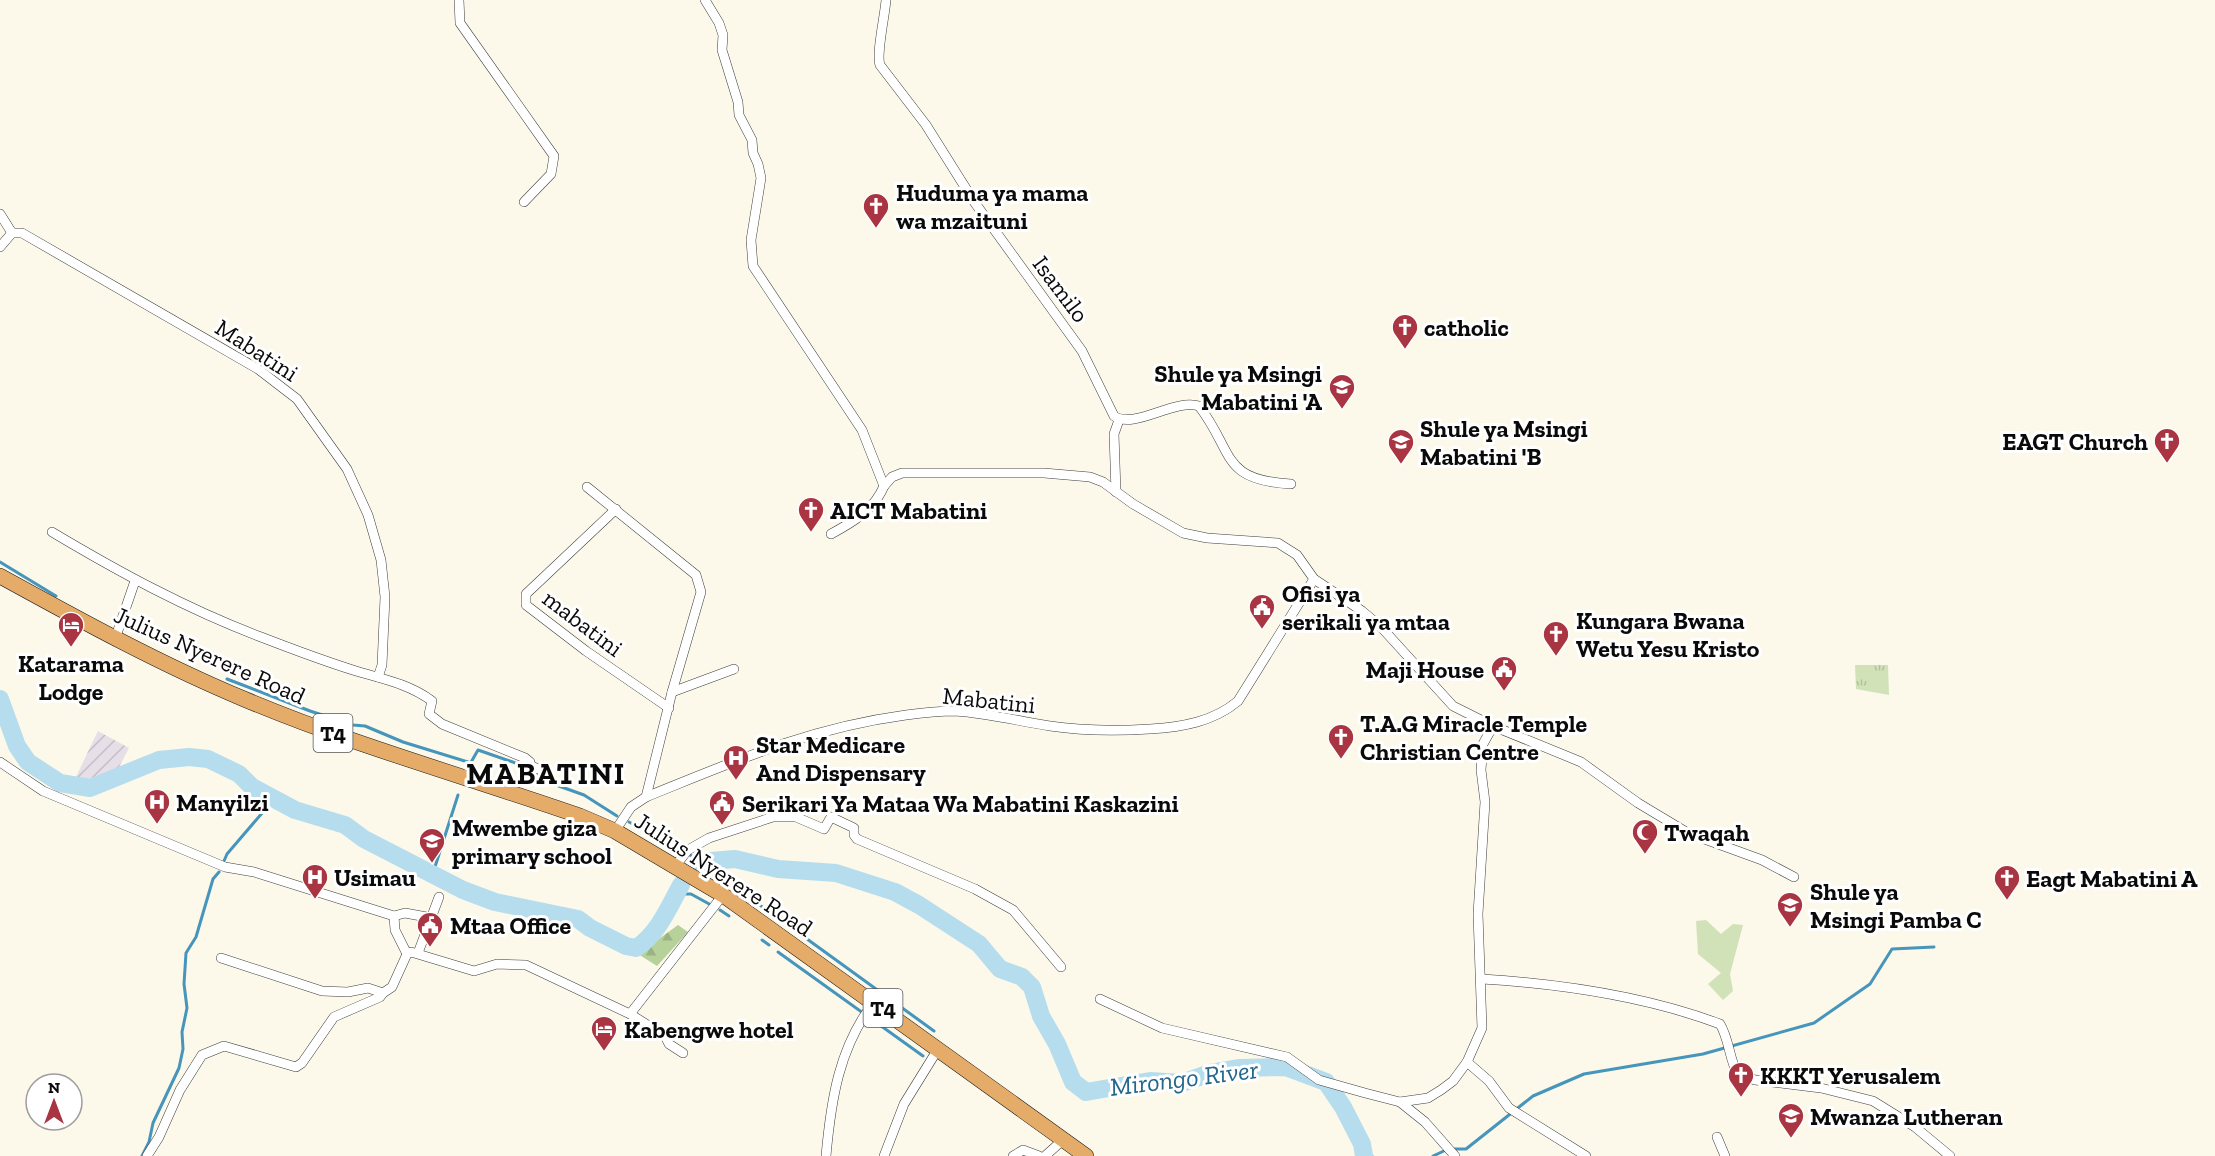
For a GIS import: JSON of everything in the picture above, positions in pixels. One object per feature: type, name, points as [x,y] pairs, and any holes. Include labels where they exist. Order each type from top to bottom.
[{"type":"highway","name":"Julius Nyerere Road","points":[[0,576],[115,639],[247,701],[360,742],[580,816],[682,857],[723,895],[868,1010],[938,1049],[1086,1156]]},
{"type":"street","points":[[459,0],[460,23],[554,156],[551,174],[524,202]]},
{"type":"street","points":[[705,0],[719,23],[723,35],[722,50],[738,102],[739,115],[752,140],[753,153],[761,178],[751,240],[753,266],[862,430],[884,486]]},
{"type":"street","name":"Isamilo","points":[[886,0],[884,28],[878,53],[880,65],[926,125],[975,203],[1082,351],[1110,410],[1119,420]]},
{"type":"street","points":[[0,214],[12,233],[0,247]]},
{"type":"street","name":"Mabatini","points":[[12,233],[22,233],[258,369],[297,399],[347,470],[368,515],[381,560],[385,597],[382,666],[378,677]]},
{"type":"street","points":[[1116,492],[1114,434],[1119,420],[1186,405],[1199,406],[1238,469],[1245,475],[1262,482],[1291,484]]},
{"type":"street","points":[[831,534],[870,509],[891,477],[902,473],[1044,473],[1090,477],[1103,482],[1160,520],[1196,537],[1278,543],[1297,555],[1314,579],[1362,611],[1381,627],[1453,706],[1493,726],[1581,762],[1638,803],[1682,830],[1762,860],[1794,876]]},
{"type":"street","points":[[587,487],[696,576],[700,584],[698,603],[672,692],[646,797]]},
{"type":"street","name":"mabatini","points":[[616,509],[551,569],[526,594],[524,600],[526,605],[586,651],[669,708]]},
{"type":"street","points":[[52,532],[135,581],[259,636],[398,682],[432,700],[429,714],[442,723],[525,758],[531,766],[544,771]]},
{"type":"street","name":"Mabatini","points":[[615,831],[631,807],[646,797],[786,741],[828,729],[906,715],[954,711],[1108,732],[1181,727],[1202,721],[1225,712],[1238,700],[1314,579]]},
{"type":"street","points":[[115,639],[135,581]]},
{"type":"street","points":[[672,692],[734,669]]},
{"type":"street","points":[[1100,999],[1162,1028],[1287,1057],[1319,1080],[1400,1102],[1428,1098],[1441,1090],[1453,1081],[1467,1062],[1482,1028],[1478,914],[1485,802],[1481,770],[1483,744],[1493,726]]},
{"type":"street","points":[[0,762],[43,791],[225,867],[254,872],[394,916],[405,913],[432,918]]},
{"type":"street","points":[[682,857],[709,838],[773,817],[796,817],[824,829],[831,817],[854,828],[854,836],[857,839],[975,889],[1013,910],[1061,967]]},
{"type":"street","points":[[630,1014],[723,895]]},
{"type":"street","points":[[418,953],[439,897]]},
{"type":"street","points":[[147,1156],[159,1137],[180,1090],[202,1055],[224,1046],[296,1067],[302,1063],[334,1017],[380,997],[392,987],[406,954],[395,930],[394,916]]},
{"type":"street","points":[[406,954],[418,953],[474,971],[497,964],[526,965],[630,1014],[665,1036],[669,1044],[683,1053]]},
{"type":"street","points":[[222,958],[314,989],[348,992],[368,988],[383,993]]},
{"type":"street","points":[[1482,979],[1554,986],[1613,996],[1662,1006],[1720,1024],[1725,1033],[1730,1059],[1737,1074],[1755,1080],[1821,1088],[1873,1101],[1916,1127],[1950,1156]]},
{"type":"street","points":[[826,1156],[839,1068],[868,1010]]},
{"type":"street","points":[[884,1156],[904,1104],[938,1049]]},
{"type":"street","points":[[1467,1062],[1489,1082],[1509,1108],[1586,1156]]},
{"type":"street","points":[[1400,1102],[1425,1122],[1455,1156]]},
{"type":"street","points":[[1717,1137],[1725,1156]]},
{"type":"street","points":[[1045,1156],[1064,1139]]},
{"type":"street","points":[[1013,1156],[1023,1150],[1039,1156]]},
{"type":"shaded area","points":[[98,731],[129,748],[117,771],[73,783]]},
{"type":"green space","points":[[1855,665],[1888,665],[1889,695],[1856,689]]},
{"type":"green space","points":[[1706,920],[1721,934],[1733,924],[1743,925],[1730,974],[1733,991],[1723,1000],[1708,984],[1721,973],[1698,954],[1696,921]]},
{"type":"green space","points":[[678,925],[688,932],[657,966],[638,954]]},
{"type":"waterway","points":[[0,562],[56,596]]},
{"type":"waterway","points":[[227,679],[310,711],[353,725],[365,726],[403,742],[471,763]]},
{"type":"waterway","name":"Mirongo River","points":[[0,699],[17,746],[28,762],[60,783],[90,788],[159,760],[189,757],[208,759],[239,774],[252,787],[295,810],[345,825],[364,839],[463,890],[495,902],[578,919],[590,928],[626,946],[636,948],[651,935],[681,885]]},
{"type":"waterway","points":[[470,764],[478,750],[530,768]]},
{"type":"waterway","points":[[535,772],[542,780],[584,795],[617,816]]},
{"type":"waterway","points":[[433,873],[458,795]]},
{"type":"waterway","points":[[224,861],[272,797]]},
{"type":"waterway","points":[[629,822],[701,861]]},
{"type":"waterway","name":"Mirongo River","points":[[698,862],[735,859],[778,869],[836,873],[895,892],[919,905],[979,944],[1000,969],[1022,977],[1032,987],[1041,1016],[1057,1044],[1073,1082],[1086,1092],[1150,1081],[1182,1083],[1210,1073],[1240,1068],[1286,1067],[1326,1082],[1343,1107],[1362,1144],[1364,1156]]},
{"type":"waterway","points":[[705,861],[712,873],[934,1031]]},
{"type":"waterway","points":[[142,1156],[149,1142],[153,1123],[179,1068],[187,1008],[184,984],[186,953],[196,937],[213,879],[219,872]]},
{"type":"waterway","points":[[676,894],[691,894],[711,905]]},
{"type":"waterway","points":[[720,910],[729,916]]},
{"type":"waterway","points":[[762,940],[769,945]]},
{"type":"waterway","points":[[1433,1156],[1448,1149],[1466,1149],[1533,1096],[1584,1074],[1703,1054],[1814,1023],[1870,984],[1892,949],[1934,947]]},
{"type":"waterway","points":[[778,952],[923,1056]]},
{"type":"waterway","name":"Mirongo River","points":[[1363,1155],[1372,1156]]},
{"type":"place","name":"Huduma ya mama wa mzaituni","points":[[876,229]]},
{"type":"place","name":"catholic","points":[[1405,350]]},
{"type":"place","name":"Shule ya Msingi Mabatini 'A","points":[[1342,410]]},
{"type":"place","name":"EAGT Church","points":[[2167,464]]},
{"type":"place","name":"Shule ya Msingi Mabatini 'B","points":[[1401,465]]},
{"type":"place","name":"AICT Mabatini","points":[[811,533]]},
{"type":"place","name":"Ofisi ya serikali ya mtaa","points":[[1262,630]]},
{"type":"place","name":"Katarama Lodge","points":[[71,648]]},
{"type":"place","name":"Kungara Bwana Wetu Yesu Kristo","points":[[1556,657]]},
{"type":"place","name":"Maji House","points":[[1504,692]]},
{"type":"place","name":"T.A.G Miracle Temple Christian Centre","points":[[1341,760]]},
{"type":"place","name":"Star Medicare And Dispensary","points":[[736,781]]},
{"type":"place","name":"Manyilzi","points":[[157,825]]},
{"type":"place","name":"Serikari Ya Mataa Wa Mabatini Kaskazini","points":[[722,826]]},
{"type":"place","name":"Twaqah","points":[[1645,855]]},
{"type":"place","name":"Mwembe giza primary school","points":[[432,864]]},
{"type":"place","name":"Usimau","points":[[315,900]]},
{"type":"place","name":"Eagt Mabatini A","points":[[2007,901]]},
{"type":"place","name":"Shule ya Msingi Pamba C","points":[[1790,928]]},
{"type":"place","name":"Mtaa Office","points":[[430,948]]},
{"type":"place","name":"Kabengwe hotel","points":[[604,1052]]},
{"type":"place","name":"KKKT Yerusalem","points":[[1741,1098]]},
{"type":"place","name":"Mwanza Lutheran","points":[[1791,1139]]},
{"type":"district","name":"MABATINI","points":[[546,774]]}]
